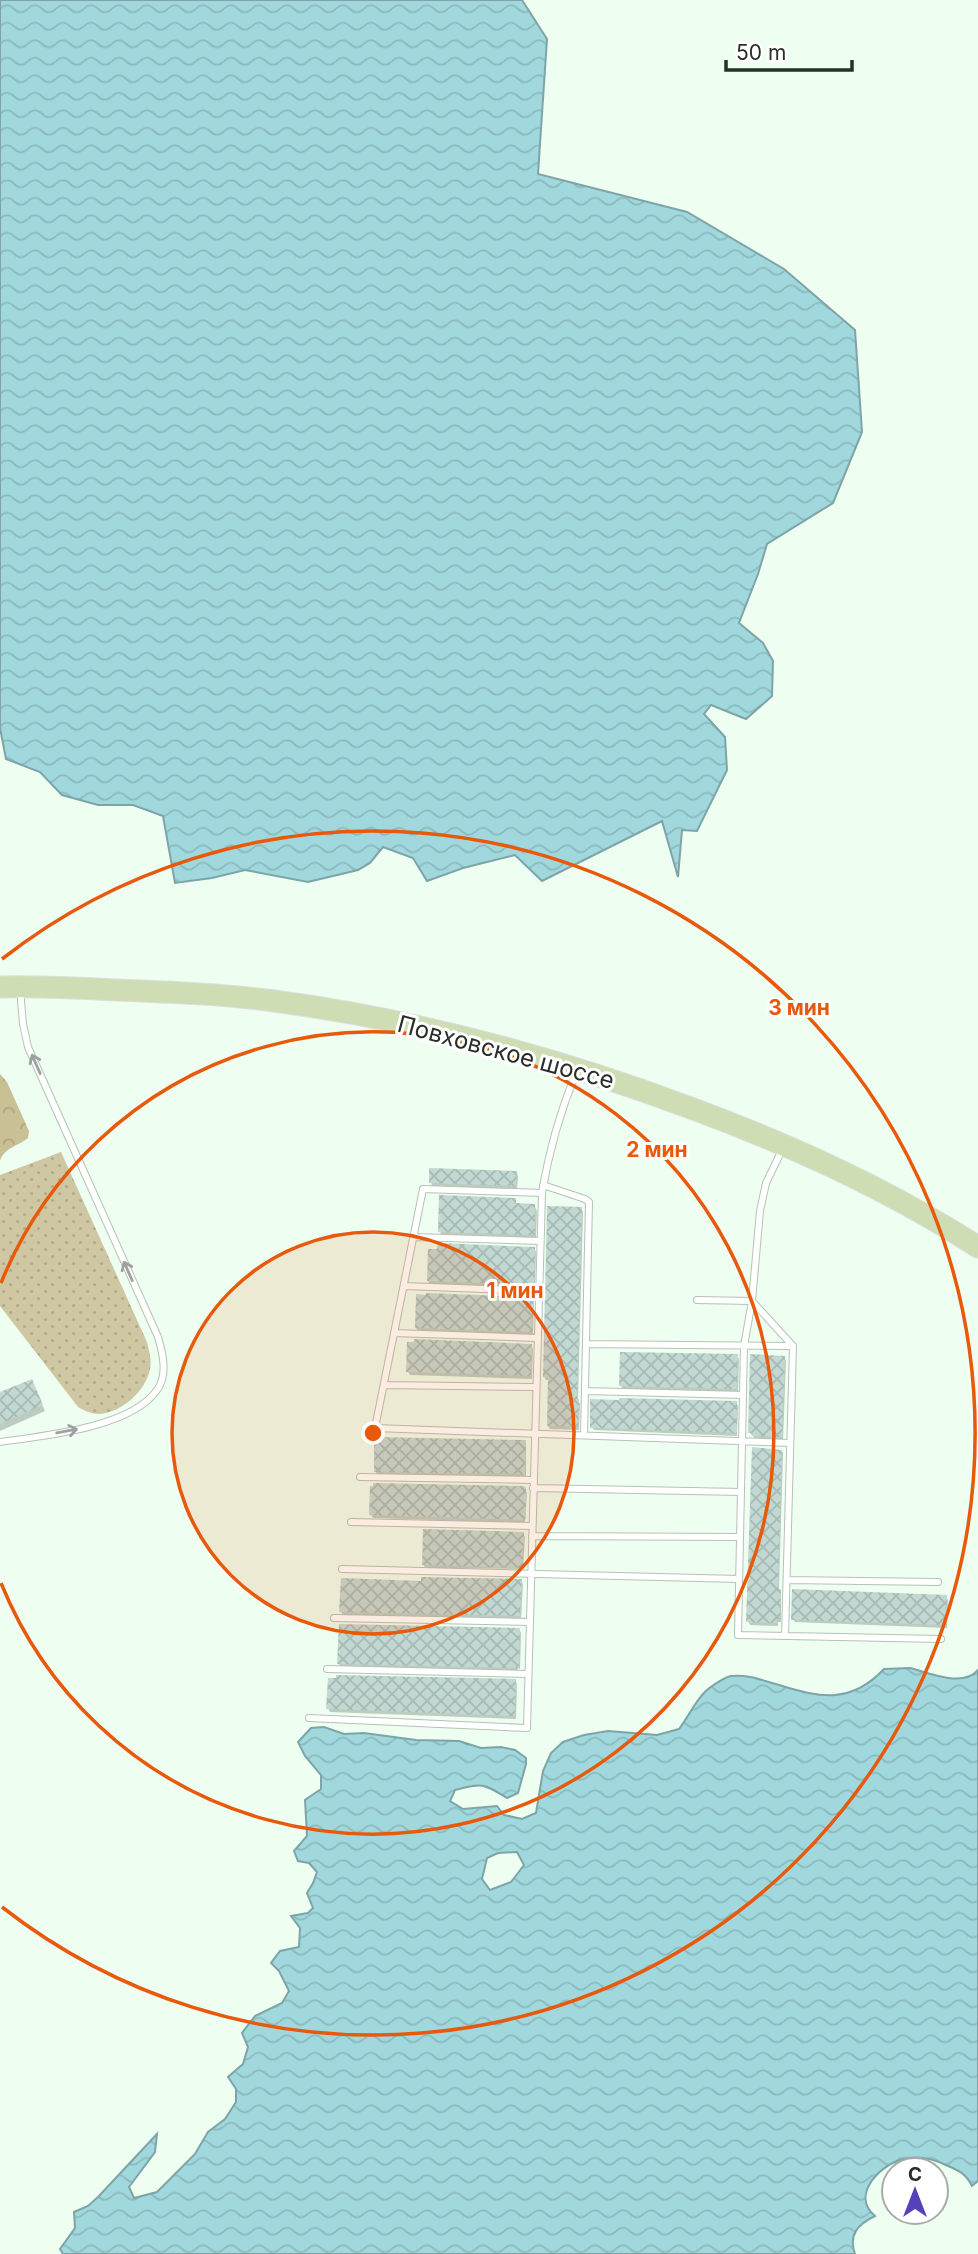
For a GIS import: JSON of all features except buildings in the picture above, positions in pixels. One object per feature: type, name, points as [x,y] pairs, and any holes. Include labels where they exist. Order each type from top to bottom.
[{"type":"main road","name":"Повховское шоссе","points":[[10,987],[186,992],[272,1000],[448,1031],[578,1068],[784,1145],[904,1204],[978,1247]]},
{"type":"lane","points":[[0,1443],[78,1430],[105,1422],[147,1400],[158,1390],[163,1374],[163,1354],[158,1338],[28,1047],[10,987]]},
{"type":"lane","points":[[309,1718],[527,1728],[542,1189],[564,1104],[578,1068]]},
{"type":"lane","points":[[784,1145],[766,1183],[760,1211],[752,1301],[744,1346],[738,1635],[941,1639]]},
{"type":"lane","points":[[584,1435],[589,1202],[542,1189],[423,1189],[375,1428],[790,1443]]},
{"type":"lane","points":[[413,1237],[539,1241]]},
{"type":"lane","points":[[404,1286],[538,1290]]},
{"type":"lane","points":[[697,1300],[752,1301],[793,1346],[785,1636]]},
{"type":"lane","points":[[394,1333],[537,1338]]},
{"type":"lane","points":[[586,1344],[793,1346]]},
{"type":"lane","points":[[384,1385],[535,1387]]},
{"type":"lane","points":[[585,1391],[743,1395]]},
{"type":"lane","points":[[360,1477],[533,1480]]},
{"type":"lane","points":[[533,1488],[741,1492]]},
{"type":"lane","points":[[352,1522],[532,1526]]},
{"type":"lane","points":[[532,1536],[740,1537]]},
{"type":"lane","points":[[342,1569],[739,1579]]},
{"type":"lane","points":[[787,1580],[938,1582]]},
{"type":"lane","points":[[334,1618],[529,1622]]},
{"type":"lane","points":[[327,1670],[528,1674]]},
{"type":"shaded area","points":[[61,1152],[147,1342],[150,1356],[148,1377],[138,1393],[124,1405],[107,1413],[93,1413],[78,1407],[0,1306],[0,1175]]},
{"type":"green space","points":[[0,1074],[7,1082],[29,1131],[28,1138],[8,1150],[0,1161]]},
{"type":"water","points":[[0,0],[522,0],[547,39],[538,174],[687,212],[784,269],[855,330],[862,432],[833,503],[767,544],[739,623],[763,643],[773,661],[772,696],[746,719],[711,705],[704,714],[725,737],[727,770],[697,831],[682,830],[678,877],[662,821],[542,881],[515,855],[463,868],[427,881],[413,858],[383,847],[370,863],[358,870],[308,882],[245,870],[175,883],[163,816],[133,805],[98,805],[62,795],[40,772],[6,759],[0,728]]},
{"type":"water","points":[[910,1668],[955,1679],[972,1675],[978,1670],[978,2181],[972,2186],[959,2171],[950,2167],[950,2156],[880,2156],[880,2172],[870,2183],[866,2200],[868,2208],[875,2216],[856,2231],[853,2241],[855,2254],[63,2254],[60,2249],[75,2228],[74,2212],[88,2206],[98,2197],[157,2134],[155,2152],[129,2187],[134,2198],[157,2192],[195,2154],[208,2132],[225,2119],[236,2102],[236,2089],[228,2077],[243,2064],[248,2047],[242,2033],[255,2016],[282,2003],[289,1991],[279,1971],[271,1963],[280,1951],[299,1947],[300,1928],[291,1916],[308,1913],[313,1908],[307,1893],[317,1872],[309,1863],[298,1861],[294,1851],[307,1836],[305,1800],[321,1789],[321,1775],[305,1756],[298,1742],[311,1728],[324,1727],[344,1734],[364,1733],[416,1740],[459,1741],[481,1748],[501,1747],[515,1750],[526,1758],[518,1793],[507,1798],[487,1787],[471,1786],[455,1790],[450,1801],[463,1809],[497,1806],[504,1815],[522,1819],[536,1813],[543,1771],[551,1753],[563,1742],[608,1731],[657,1735],[679,1729],[707,1690],[731,1676],[750,1677],[822,1695],[847,1693],[872,1680],[884,1669]],"holes":[[[517,1852],[524,1865],[511,1882],[490,1890],[482,1879],[487,1858],[498,1853]]]}]
